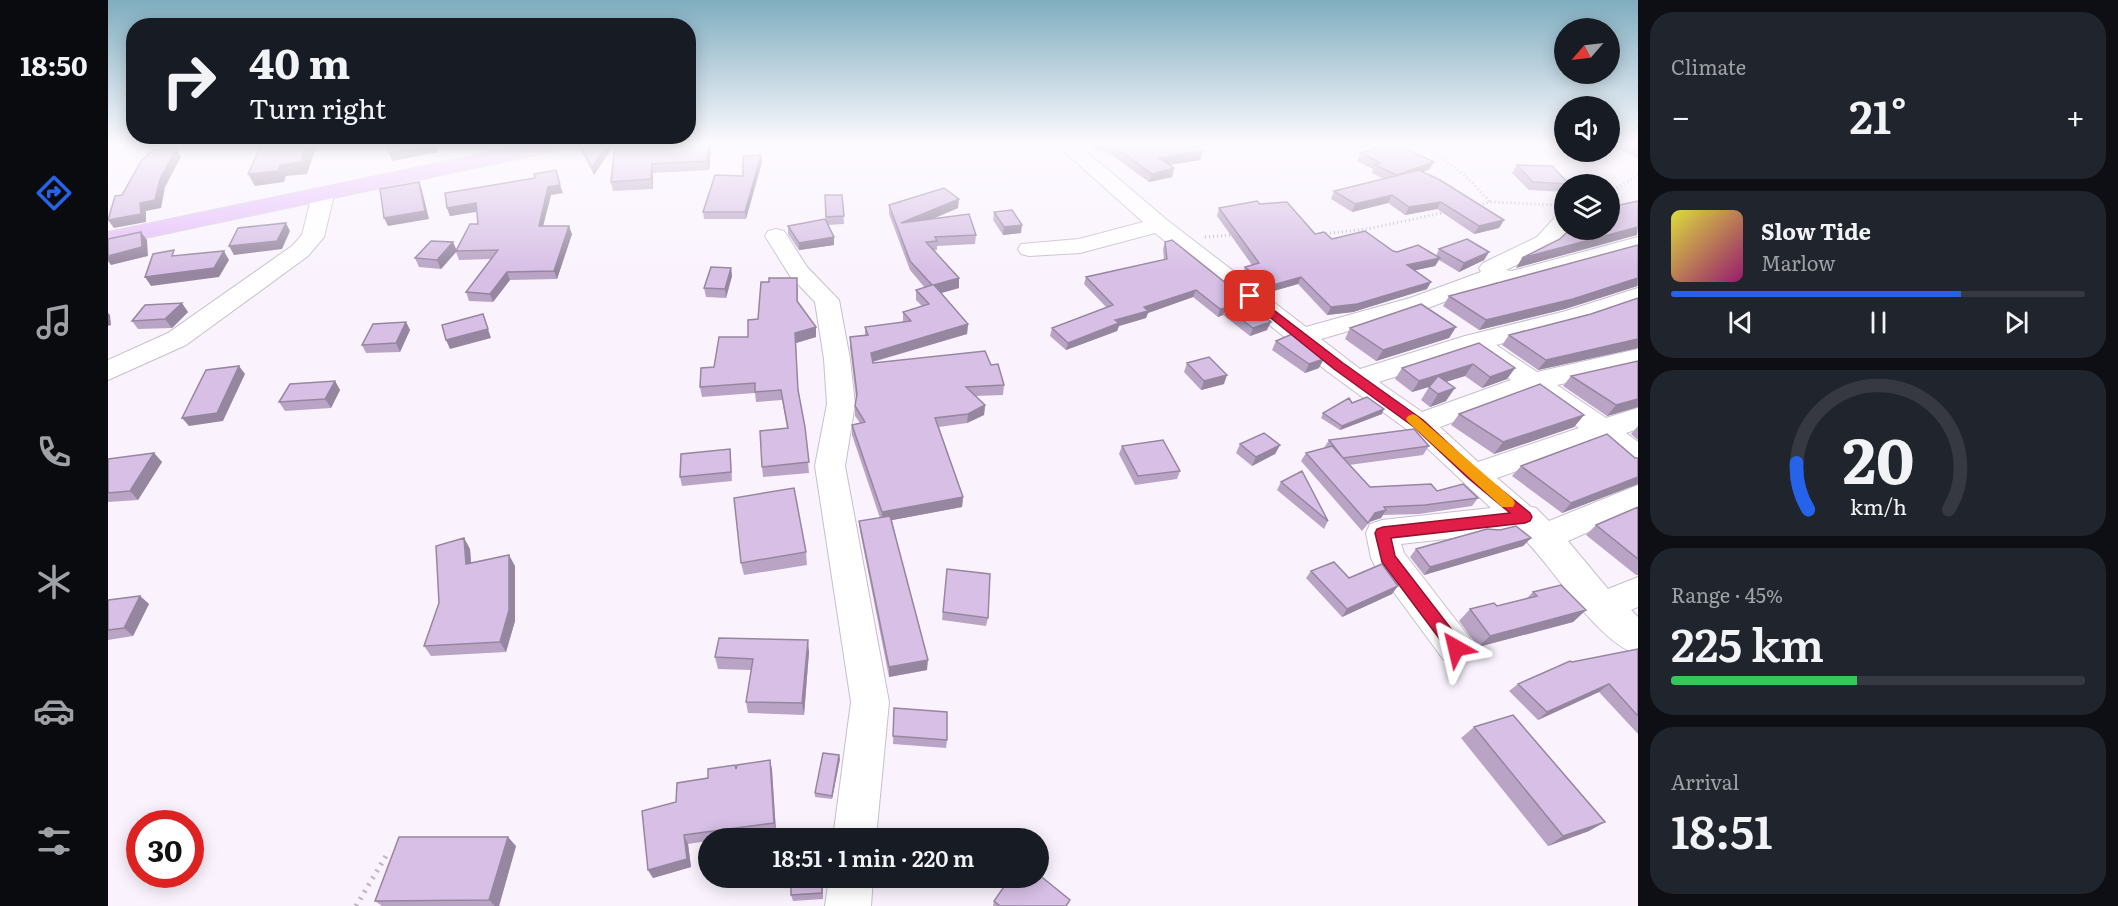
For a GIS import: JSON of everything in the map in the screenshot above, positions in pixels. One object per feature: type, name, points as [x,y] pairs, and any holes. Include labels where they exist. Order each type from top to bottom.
[{"type":"main road","points":[[108,229],[313,187]]},
{"type":"main road","points":[[108,239],[359,187]]},
{"type":"street","points":[[1116,187],[1301,337],[1419,424],[1473,475],[1535,527],[1602,606],[1638,639]]},
{"type":"street","points":[[108,371],[177,339],[300,251],[313,237],[323,195]]},
{"type":"street","points":[[1495,274],[1491,268],[1545,242],[1554,232]]},
{"type":"street","points":[[1029,249],[1080,246],[1170,233]]},
{"type":"street","points":[[776,236],[798,271],[827,300],[837,359],[841,404],[830,466],[870,702],[856,828]]},
{"type":"street","points":[[1301,337],[1419,303],[1495,274],[1512,278],[1638,244]]},
{"type":"street","points":[[1358,379],[1473,342],[1574,317],[1638,295]]},
{"type":"street","points":[[1419,303],[1603,430],[1638,458]]},
{"type":"street","points":[[1419,424],[1534,382],[1638,358]]},
{"type":"street","points":[[1473,475],[1638,418]]},
{"type":"street","points":[[1456,648],[1388,558],[1383,533],[1535,527],[1638,497]]},
{"type":"street","points":[[1602,606],[1638,591]]},
{"type":"street","points":[[848,906],[850,888]]},
{"type":"path","points":[[1477,187],[1490,202]]},
{"type":"path","points":[[1469,207],[1490,202],[1554,204]]},
{"type":"path","points":[[1320,234],[1367,229],[1448,212]]},
{"type":"path","points":[[1170,233],[1235,235]]},
{"type":"path","points":[[356,906],[389,851]]},
{"type":"building","points":[[126,187],[158,187],[155,200],[140,203],[141,214],[108,220],[115,196],[122,195]]},
{"type":"building","points":[[420,187],[425,211],[384,218],[380,189]]},
{"type":"building","points":[[479,187],[548,187],[539,226],[569,226],[554,271],[507,272],[490,294],[466,292],[498,250],[456,251],[470,224],[478,224],[476,203],[447,208],[445,193]]},
{"type":"building","points":[[711,187],[752,187],[745,212],[703,212]]},
{"type":"building","points":[[1349,187],[1452,187],[1504,220],[1479,226],[1441,202],[1409,207],[1392,195],[1355,204],[1334,191]]},
{"type":"building","points":[[944,188],[959,199],[901,223],[969,214],[976,235],[935,237],[937,241],[926,242],[959,278],[934,285],[968,324],[871,353],[873,363],[985,351],[991,365],[998,364],[1004,385],[966,387],[985,405],[968,414],[935,418],[963,497],[882,512],[852,425],[865,422],[855,406],[857,394],[850,337],[868,335],[865,327],[911,321],[903,312],[929,304],[916,290],[932,285],[910,261],[889,205]]},
{"type":"building","points":[[825,195],[842,195],[844,216],[826,217]]},
{"type":"building","points":[[1257,201],[1260,204],[1287,202],[1315,234],[1324,232],[1332,239],[1365,231],[1393,251],[1397,252],[1418,245],[1440,258],[1407,265],[1431,282],[1357,304],[1331,307],[1301,277],[1269,286],[1245,267],[1259,263],[1219,208]]},
{"type":"building","points":[[1638,201],[1638,227],[1620,232],[1620,205]]},
{"type":"building","points":[[1012,210],[1022,225],[1004,227],[994,212]]},
{"type":"building","points":[[825,219],[834,237],[799,243],[788,226]]},
{"type":"building","points":[[286,223],[277,241],[229,246],[238,228]]},
{"type":"building","points":[[141,232],[142,247],[108,256],[108,239]]},
{"type":"building","points":[[1467,239],[1489,252],[1464,263],[1439,249]]},
{"type":"building","points":[[1172,240],[1271,322],[1253,328],[1226,308],[1220,309],[1196,290],[1144,307],[1148,311],[1115,320],[1119,323],[1068,343],[1052,328],[1113,305],[1086,277],[1167,259],[1165,242]]},
{"type":"building","points":[[1558,240],[1589,240],[1522,258]]},
{"type":"building","points":[[431,241],[453,242],[437,260],[415,258]]},
{"type":"building","points":[[1638,245],[1638,278],[1573,299],[1486,320],[1449,296]]},
{"type":"building","points":[[174,250],[172,256],[224,251],[214,268],[145,277],[153,254]]},
{"type":"building","points":[[711,267],[731,268],[725,289],[704,288]]},
{"type":"building","points":[[769,278],[797,278],[797,301],[816,327],[795,333],[798,390],[809,462],[762,467],[760,431],[788,428],[781,390],[755,392],[755,383],[700,387],[701,368],[714,367],[719,337],[748,337],[748,320],[758,319],[761,282],[769,282]]},
{"type":"building","points":[[1638,298],[1638,339],[1546,360],[1509,335],[1591,314]]},
{"type":"building","points":[[182,303],[165,319],[132,321],[145,305]]},
{"type":"building","points":[[1421,304],[1456,327],[1383,350],[1350,328]]},
{"type":"building","points":[[483,314],[488,329],[446,340],[442,325]]},
{"type":"building","points":[[406,322],[396,343],[362,345],[373,324]]},
{"type":"building","points":[[1292,334],[1324,359],[1309,364],[1276,341]]},
{"type":"building","points":[[1479,343],[1515,368],[1490,377],[1473,364],[1419,381],[1402,368]]},
{"type":"building","points":[[1209,357],[1227,375],[1204,381],[1187,363]]},
{"type":"building","points":[[1638,361],[1638,399],[1616,405],[1571,376]]},
{"type":"building","points":[[239,366],[217,413],[182,418],[206,370]]},
{"type":"building","points":[[1438,376],[1455,388],[1438,394],[1429,387]]},
{"type":"building","points":[[335,381],[325,399],[279,402],[290,384]]},
{"type":"building","points":[[1540,384],[1584,415],[1503,442],[1459,414]]},
{"type":"building","points":[[1367,397],[1384,409],[1342,426],[1323,413],[1349,398],[1352,403]]},
{"type":"building","points":[[1414,429],[1429,446],[1343,458],[1329,440]]},
{"type":"building","points":[[1264,433],[1280,445],[1256,457],[1240,444]]},
{"type":"building","points":[[1607,434],[1635,458],[1638,458],[1638,477],[1571,503],[1521,466]]},
{"type":"building","points":[[1163,440],[1180,471],[1138,476],[1122,446]]},
{"type":"building","points":[[1332,446],[1370,487],[1431,484],[1437,491],[1463,484],[1478,498],[1425,505],[1384,507],[1386,510],[1375,513],[1368,523],[1306,453]]},
{"type":"building","points":[[730,449],[731,472],[680,477],[681,454]]},
{"type":"building","points":[[154,453],[130,491],[108,493],[108,459]]},
{"type":"building","points":[[1302,471],[1328,521],[1281,482]]},
{"type":"building","points":[[794,488],[806,552],[741,563],[734,498]]},
{"type":"building","points":[[1638,507],[1638,559],[1596,525]]},
{"type":"building","points":[[890,516],[928,660],[889,667],[859,521]]},
{"type":"building","points":[[1516,526],[1531,538],[1430,567],[1416,549],[1487,529],[1500,530]]},
{"type":"building","points":[[464,538],[466,564],[509,555],[509,610],[500,642],[424,646],[439,603],[436,546]]},
{"type":"building","points":[[1334,562],[1349,578],[1382,564],[1398,586],[1347,609],[1311,571]]},
{"type":"building","points":[[947,569],[990,574],[988,618],[943,612]]},
{"type":"building","points":[[1561,585],[1586,610],[1490,636],[1470,609],[1494,603],[1497,606],[1537,596],[1533,592]]},
{"type":"building","points":[[140,596],[124,628],[108,630],[108,600]]},
{"type":"building","points":[[719,638],[808,640],[802,703],[746,702],[753,659],[715,657]]},
{"type":"building","points":[[1638,649],[1638,716],[1609,684],[1547,712],[1518,684],[1570,661]]},
{"type":"building","points":[[894,708],[947,712],[947,740],[893,736]]},
{"type":"building","points":[[1513,715],[1605,822],[1563,836],[1474,727]]},
{"type":"building","points":[[823,753],[839,755],[832,796],[815,793]]},
{"type":"building","points":[[770,760],[774,823],[736,828],[698,828],[698,833],[684,835],[687,859],[648,870],[642,811],[676,802],[677,783],[708,778],[708,769],[735,765],[736,769],[737,765]]},
{"type":"building","points":[[399,837],[508,837],[489,900],[375,901]]},
{"type":"building","points":[[1049,883],[1070,900],[1066,906],[1000,906],[994,901],[1003,888],[1049,888]]},
{"type":"building","points":[[791,888],[822,888],[822,893],[791,895]]},
{"type":"slow traffic","points":[[1413,419],[1473,475],[1508,503]]},
{"type":"route","points":[[1250,296],[1338,366],[1419,424],[1473,475],[1525,517],[1383,533],[1388,558],[1456,648]]}]
